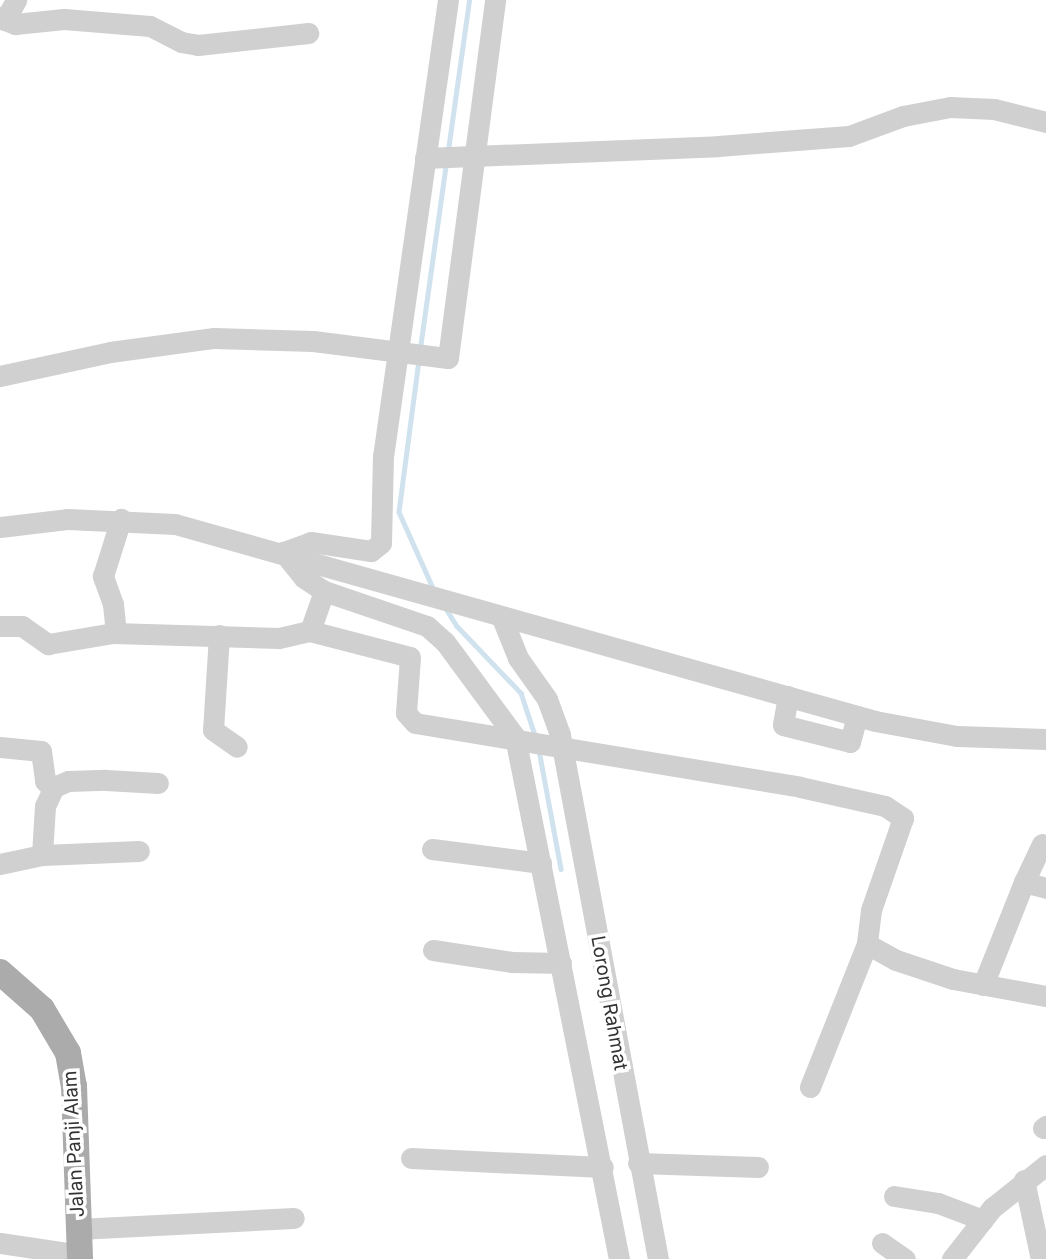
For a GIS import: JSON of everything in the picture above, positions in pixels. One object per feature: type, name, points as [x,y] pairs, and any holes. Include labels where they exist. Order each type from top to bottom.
[{"type":"main road","name":"Jalan Panji Alam","points":[[0,972],[42,1009],[68,1053],[74,1086],[80,1248]]},
{"type":"street","points":[[16,0],[2,18],[15,24],[64,19],[150,26],[181,42],[198,45],[308,33]]},
{"type":"street","points":[[283,552],[311,542],[371,551],[379,547],[380,489],[396,351],[448,0]]},
{"type":"street","points":[[0,376],[63,360],[214,338],[313,341],[448,358],[477,158],[495,0]]},
{"type":"street","points":[[425,158],[477,158],[849,136],[903,116],[950,107],[994,109],[1046,122]]},
{"type":"street","points":[[0,527],[67,519],[121,519],[175,524],[283,552],[420,596],[857,716],[957,736],[1046,739]]},
{"type":"street","points":[[116,633],[113,604],[103,576],[121,519]]},
{"type":"street","points":[[283,552],[304,578],[324,591],[417,620],[445,642],[518,737],[620,1259]]},
{"type":"street","points":[[310,631],[324,591]]},
{"type":"street","points":[[390,649],[394,612]]},
{"type":"street","name":"Lorong Rahmat","points":[[502,618],[518,658],[547,699],[560,746],[658,1259]]},
{"type":"street","points":[[0,626],[22,626],[48,644],[116,633],[279,638],[310,631],[405,654],[413,663],[406,713],[410,721],[518,737],[885,806],[903,818],[871,910],[867,944],[810,1087]]},
{"type":"street","points":[[219,635],[213,730],[237,747]]},
{"type":"street","points":[[789,696],[783,725],[850,742],[857,716]]},
{"type":"street","points":[[0,747],[41,751],[45,781],[53,789]]},
{"type":"street","points":[[43,855],[45,806],[53,789],[68,781],[158,783]]},
{"type":"street","points":[[983,985],[1042,844]]},
{"type":"street","points":[[432,849],[541,863]]},
{"type":"street","points":[[0,864],[43,855],[139,850]]},
{"type":"street","points":[[1024,882],[1046,888]]},
{"type":"street","points":[[867,944],[918,968],[983,985],[1046,996]]},
{"type":"street","points":[[433,950],[512,962],[561,963]]},
{"type":"street","points":[[411,1158],[603,1167]]},
{"type":"street","points":[[638,1163],[758,1167]]},
{"type":"street","points":[[952,1259],[983,1220],[1024,1180],[1046,1165]]},
{"type":"street","points":[[1024,1180],[1041,1259]]},
{"type":"street","points":[[894,1196],[938,1203],[983,1220]]},
{"type":"street","points":[[3,1240],[39,1252],[295,1217]]},
{"type":"street","points":[[882,1244],[905,1259]]},
{"type":"waterway","points":[[448,150],[469,0]]},
{"type":"waterway","points":[[420,348],[446,162]]},
{"type":"waterway","points":[[419,360],[399,512],[433,588]]},
{"type":"waterway","points":[[445,607],[457,626],[521,693],[536,738]]},
{"type":"waterway","points":[[539,750],[561,869]]}]
